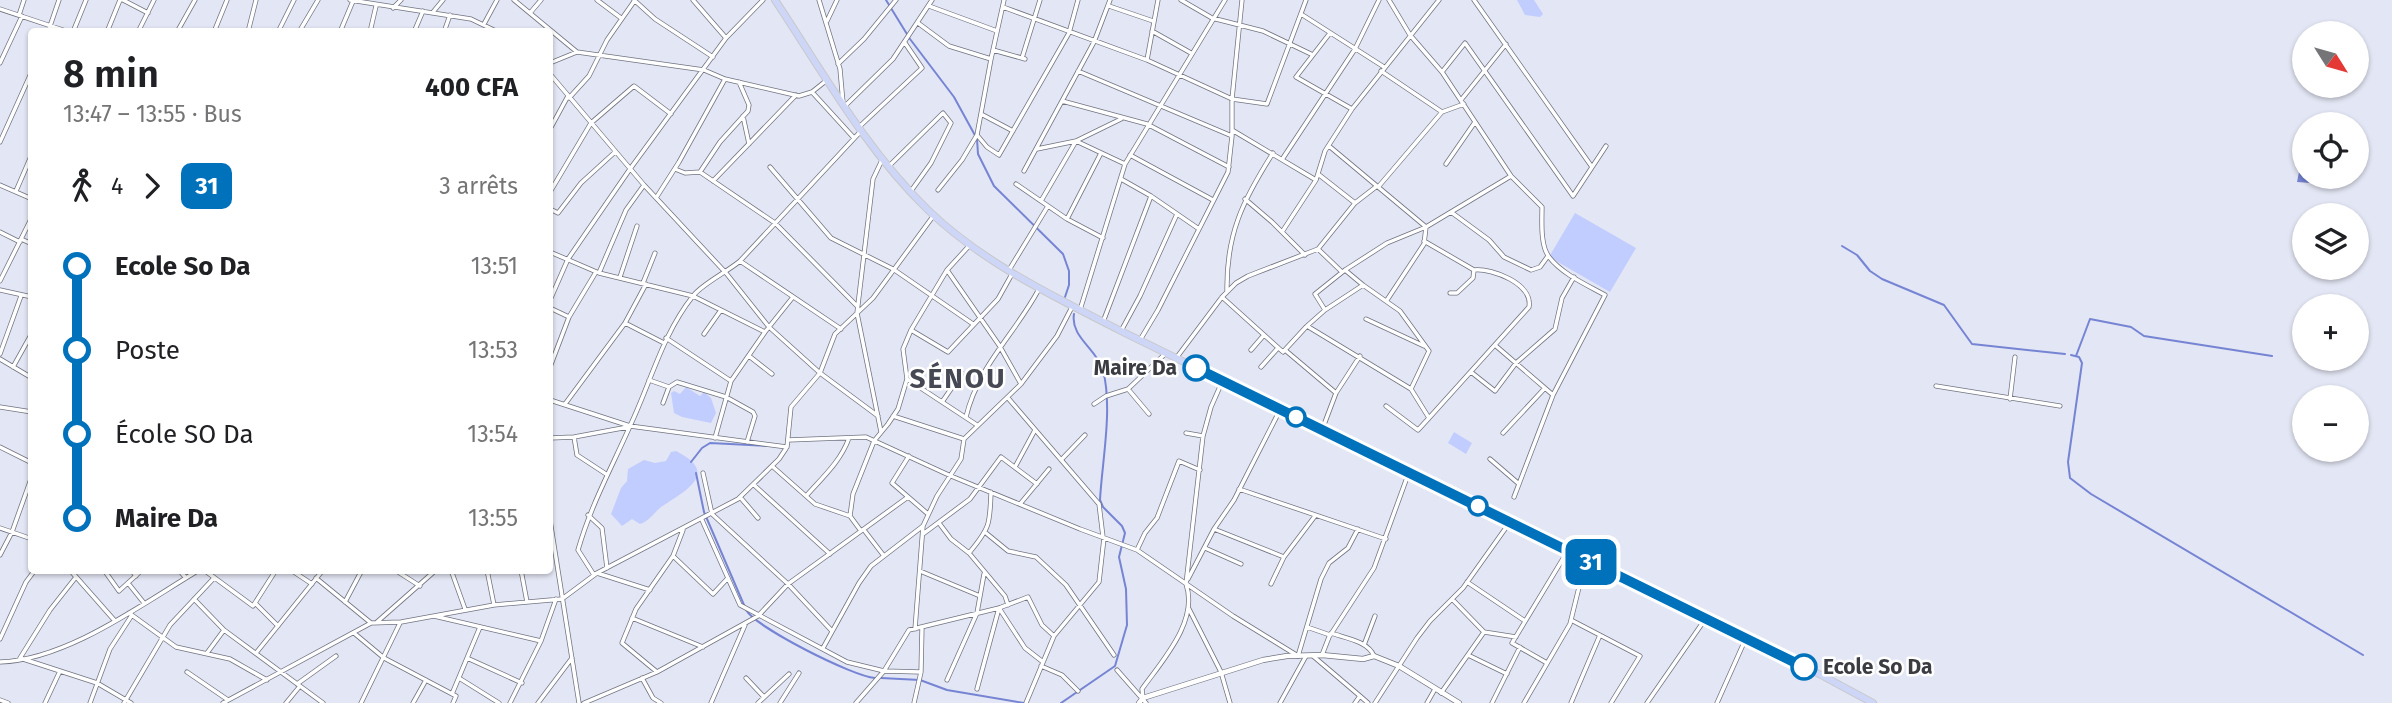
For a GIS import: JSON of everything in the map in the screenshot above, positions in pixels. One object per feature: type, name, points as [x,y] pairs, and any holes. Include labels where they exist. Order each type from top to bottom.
[{"type":"highway","points":[[775,0],[844,107],[888,167],[934,215],[1010,272],[1166,354],[1706,618],[1873,703]]},
{"type":"street","points":[[0,63],[21,16],[24,0]]},
{"type":"street","points":[[50,28],[59,0]]},
{"type":"street","points":[[73,28],[86,0]]},
{"type":"street","points":[[109,28],[122,0],[148,13]]},
{"type":"street","points":[[140,28],[153,0]]},
{"type":"street","points":[[179,28],[195,0]]},
{"type":"street","points":[[216,28],[227,0]]},
{"type":"street","points":[[249,28],[255,0]]},
{"type":"street","points":[[280,28],[294,0]]},
{"type":"street","points":[[301,28],[318,0]]},
{"type":"street","points":[[393,9],[401,0]]},
{"type":"street","points":[[433,12],[443,0]]},
{"type":"street","points":[[484,28],[498,0]]},
{"type":"street","points":[[514,0],[548,28]]},
{"type":"street","points":[[530,13],[541,0]]},
{"type":"street","points":[[597,0],[621,18]]},
{"type":"street","points":[[553,124],[568,97],[589,76],[634,0],[655,19],[713,57]]},
{"type":"street","points":[[693,0],[726,38]]},
{"type":"street","points":[[553,293],[568,260],[630,169],[726,38],[763,0]]},
{"type":"street","points":[[819,0],[838,64],[844,107]]},
{"type":"street","points":[[826,23],[837,0]]},
{"type":"street","points":[[838,64],[896,0]]},
{"type":"street","points":[[844,107],[893,59],[932,0]]},
{"type":"street","points":[[938,190],[962,160],[977,135],[1004,0]]},
{"type":"street","points":[[993,50],[1023,58],[1040,0]]},
{"type":"street","points":[[977,135],[999,155],[1069,33],[1078,0]]},
{"type":"street","points":[[1147,60],[1158,0]]},
{"type":"street","points":[[1181,0],[1212,18],[1263,31],[1312,55]]},
{"type":"street","points":[[1080,310],[1125,164],[1224,0]]},
{"type":"street","points":[[1140,340],[1158,310],[1229,167],[1232,99],[1242,0]]},
{"type":"street","points":[[1003,7],[1147,60],[1232,99],[1267,104],[1306,0]]},
{"type":"street","points":[[1283,158],[1355,49],[1379,0]]},
{"type":"street","points":[[1389,0],[1410,35],[1442,72],[1511,176],[1542,207],[1542,228],[1548,256],[1574,277],[1605,295],[1553,395],[1514,497]]},
{"type":"street","points":[[1282,232],[1317,177],[1329,146],[1352,109],[1439,0]]},
{"type":"street","points":[[1475,0],[1592,167]]},
{"type":"street","points":[[341,28],[351,1],[450,15],[491,28]]},
{"type":"street","points":[[1024,171],[1094,42],[1110,3],[1153,21]]},
{"type":"street","points":[[371,28],[377,6]]},
{"type":"street","points":[[929,6],[997,32]]},
{"type":"street","points":[[0,9],[61,28]]},
{"type":"street","points":[[416,28],[423,11]]},
{"type":"street","points":[[1301,14],[1442,112]]},
{"type":"street","points":[[445,28],[450,15]]},
{"type":"street","points":[[918,23],[949,46],[991,59]]},
{"type":"street","points":[[1152,31],[1191,53]]},
{"type":"street","points":[[553,32],[577,52]]},
{"type":"street","points":[[1330,33],[1296,77],[1352,109]]},
{"type":"street","points":[[650,590],[596,574],[578,550],[588,515],[631,426],[666,338],[693,296],[740,261],[860,129],[922,68],[908,39]]},
{"type":"street","points":[[1442,72],[1465,43],[1573,196],[1606,146]]},
{"type":"street","points":[[1176,358],[1227,291],[1248,276],[1306,256],[1318,249],[1355,203],[1378,186],[1442,112],[1462,102],[1506,44]]},
{"type":"street","points":[[553,62],[577,52],[599,55],[704,70],[725,79],[796,95],[812,92],[827,80]]},
{"type":"street","points":[[1078,71],[1232,133],[1317,177],[1355,203]]},
{"type":"street","points":[[553,78],[644,185],[726,273],[769,327],[820,373],[878,416]]},
{"type":"street","points":[[656,198],[725,79]]},
{"type":"street","points":[[0,142],[28,80]]},
{"type":"street","points":[[700,172],[720,142],[748,111],[749,105],[739,82]]},
{"type":"street","points":[[553,186],[591,123],[634,86],[671,114]]},
{"type":"street","points":[[812,92],[854,138]]},
{"type":"street","points":[[713,181],[796,95]]},
{"type":"street","points":[[1062,101],[1147,124],[1229,167]]},
{"type":"street","points":[[888,167],[943,113],[951,122],[931,163],[910,191]]},
{"type":"street","points":[[981,114],[1013,131]]},
{"type":"street","points":[[743,116],[749,144]]},
{"type":"street","points":[[1036,149],[1076,141],[1123,118]]},
{"type":"street","points":[[1446,164],[1475,122]]},
{"type":"street","points":[[1076,141],[1125,164]]},
{"type":"street","points":[[1041,201],[1076,141]]},
{"type":"street","points":[[1329,146],[1426,227]]},
{"type":"street","points":[[553,210],[558,213],[581,183],[615,152]]},
{"type":"street","points":[[1067,219],[1101,153]]},
{"type":"street","points":[[1227,291],[1227,272],[1234,232],[1245,199],[1273,153]]},
{"type":"street","points":[[1130,155],[1213,200]]},
{"type":"street","points":[[881,432],[873,384],[859,333],[857,306],[873,179],[882,160]]},
{"type":"street","points":[[16,191],[28,162]]},
{"type":"street","points":[[770,167],[831,238],[893,269],[973,324]]},
{"type":"street","points":[[674,170],[685,173],[700,172],[775,223],[857,306]]},
{"type":"street","points":[[1325,310],[1315,293],[1343,271],[1387,243],[1426,227],[1511,176]]},
{"type":"street","points":[[1121,179],[1199,229]]},
{"type":"street","points":[[1016,184],[1067,219],[1103,238]]},
{"type":"street","points":[[553,359],[569,317],[598,272],[626,210],[644,185]]},
{"type":"street","points":[[0,192],[2,186],[28,197]]},
{"type":"street","points":[[1103,322],[1151,196]]},
{"type":"street","points":[[1245,199],[1306,256]]},
{"type":"street","points":[[911,330],[948,352],[998,299],[1010,272],[1048,206]]},
{"type":"street","points":[[1451,212],[1489,240],[1504,257],[1531,270],[1540,267],[1548,256]]},
{"type":"street","points":[[1121,331],[1177,214]]},
{"type":"street","points":[[316,579],[374,623],[401,622],[465,609],[559,599],[596,574],[702,520],[740,497],[787,447],[791,407],[820,373],[835,334],[873,298],[934,215]]},
{"type":"street","points":[[0,281],[28,225]]},
{"type":"street","points":[[619,278],[637,226]]},
{"type":"street","points":[[1387,300],[1424,241],[1426,227]]},
{"type":"street","points":[[0,232],[28,243]]},
{"type":"street","points":[[1386,407],[1418,430],[1526,313],[1530,299],[1528,294],[1505,276],[1493,270],[1474,270],[1424,241]]},
{"type":"street","points":[[850,516],[853,494],[874,441],[893,416],[906,379],[903,349],[911,330],[947,270],[971,245]]},
{"type":"street","points":[[1318,249],[1343,271],[1400,311],[1427,347],[1430,352],[1411,389]]},
{"type":"street","points":[[553,253],[598,272],[693,296],[765,332]]},
{"type":"street","points":[[564,405],[625,323],[644,284],[655,253]]},
{"type":"street","points":[[740,261],[841,329]]},
{"type":"street","points":[[947,270],[999,345],[1021,384]]},
{"type":"street","points":[[1450,293],[1457,293],[1474,278],[1474,270]]},
{"type":"street","points":[[1471,372],[1495,391],[1516,363],[1555,329],[1562,298],[1574,277]]},
{"type":"street","points":[[1285,350],[1325,310],[1363,285]]},
{"type":"street","points":[[0,289],[28,297]]},
{"type":"street","points":[[965,417],[970,398],[999,345],[1029,308],[1039,289]]},
{"type":"street","points":[[21,296],[0,356],[28,376]]},
{"type":"street","points":[[715,438],[731,381],[793,297]]},
{"type":"street","points":[[1222,297],[1278,348],[1283,352],[1285,350],[1336,393]]},
{"type":"street","points":[[915,629],[923,526],[961,458],[964,439],[1021,384],[1057,336],[1072,306]]},
{"type":"street","points":[[553,309],[569,317]]},
{"type":"street","points":[[705,334],[721,310]]},
{"type":"street","points":[[1366,319],[1427,347]]},
{"type":"street","points":[[625,323],[664,343]]},
{"type":"street","points":[[1307,326],[1411,389],[1429,418]]},
{"type":"street","points":[[1251,351],[1264,335]]},
{"type":"street","points":[[666,338],[731,381]]},
{"type":"street","points":[[13,367],[28,340]]},
{"type":"street","points":[[1496,346],[1553,395]]},
{"type":"street","points":[[1261,367],[1278,348]]},
{"type":"street","points":[[1094,404],[1128,389],[1166,354]]},
{"type":"street","points":[[748,356],[772,374]]},
{"type":"street","points":[[1322,430],[1336,393],[1360,356]]},
{"type":"street","points":[[2010,399],[2014,357]]},
{"type":"street","points":[[942,402],[962,373]]},
{"type":"street","points":[[906,379],[977,425]]},
{"type":"street","points":[[649,380],[669,387]]},
{"type":"street","points":[[1143,701],[1142,689],[1181,630],[1188,607],[1186,584],[1203,436],[1211,407],[1223,381]]},
{"type":"street","points":[[663,403],[669,387],[677,382],[726,397],[755,414],[747,442]]},
{"type":"street","points":[[1936,386],[2060,406]]},
{"type":"street","points":[[1503,433],[1545,388]]},
{"type":"street","points":[[1128,389],[1149,415]]},
{"type":"street","points":[[1008,398],[1099,504],[1104,538],[1099,582],[1054,636],[1026,703]]},
{"type":"street","points":[[553,401],[631,426],[787,447]]},
{"type":"street","points":[[0,407],[28,411]]},
{"type":"street","points":[[1186,584],[1280,409]]},
{"type":"street","points":[[893,416],[964,439]]},
{"type":"street","points":[[553,438],[574,437],[631,426]]},
{"type":"street","points":[[1015,467],[1035,430]]},
{"type":"street","points":[[1186,433],[1203,436]]},
{"type":"street","points":[[1061,460],[1085,435]]},
{"type":"street","points":[[574,437],[577,456],[606,474]]},
{"type":"street","points":[[789,440],[866,437],[979,487],[1137,550],[1298,656]]},
{"type":"street","points":[[806,496],[832,468],[849,438]]},
{"type":"street","points":[[0,447],[28,461]]},
{"type":"street","points":[[909,456],[892,483],[928,514]]},
{"type":"street","points":[[923,534],[970,499],[1002,457],[1037,484]]},
{"type":"street","points":[[1490,459],[1519,484]]},
{"type":"street","points":[[1137,550],[1144,533],[1157,518],[1179,461],[1200,470]]},
{"type":"street","points":[[771,466],[815,503],[850,516],[884,556]]},
{"type":"street","points":[[1020,504],[1049,469]]},
{"type":"street","points":[[1322,655],[1331,634],[1374,568],[1409,472]]},
{"type":"street","points":[[704,473],[712,514],[788,584],[832,631]]},
{"type":"street","points":[[753,485],[830,554]]},
{"type":"street","points":[[0,555],[12,532],[28,487]]},
{"type":"street","points":[[1239,489],[1386,539]]},
{"type":"street","points":[[970,553],[990,522],[991,492]]},
{"type":"street","points":[[740,497],[758,518]]},
{"type":"street","points":[[553,546],[559,599],[582,703],[657,672],[758,616],[788,584],[908,497]]},
{"type":"street","points":[[588,515],[602,528],[607,568]]},
{"type":"street","points":[[1271,584],[1284,557],[1315,515]]},
{"type":"street","points":[[702,520],[740,605],[847,662],[884,671],[921,672]]},
{"type":"street","points":[[1375,703],[1430,621],[1467,582],[1510,522]]},
{"type":"street","points":[[939,523],[951,539],[970,553],[984,574],[1005,596],[1008,605]]},
{"type":"street","points":[[822,648],[871,566],[923,526]]},
{"type":"street","points":[[0,528],[28,538]]},
{"type":"street","points":[[1214,529],[1284,557]]},
{"type":"street","points":[[1298,656],[1321,579],[1329,563],[1348,548],[1358,529]]},
{"type":"street","points":[[657,672],[622,643],[632,618],[673,556],[683,530]]},
{"type":"street","points":[[985,533],[1008,551],[1036,557],[1066,584],[1114,655]]},
{"type":"street","points":[[1204,548],[1241,564]]},
{"type":"street","points":[[1547,663],[1513,643],[1567,550]]},
{"type":"street","points":[[673,556],[713,594],[728,578]]},
{"type":"street","points":[[1524,703],[1571,620],[1581,579],[1590,561]]},
{"type":"street","points":[[920,570],[980,596]]},
{"type":"street","points":[[0,639],[32,574]]},
{"type":"street","points":[[73,574],[115,621]]},
{"type":"street","points":[[107,574],[119,591],[136,576]]},
{"type":"street","points":[[182,574],[186,578]]},
{"type":"street","points":[[0,662],[20,659],[84,639],[194,574]]},
{"type":"street","points":[[208,574],[253,606],[273,574]]},
{"type":"street","points":[[297,574],[312,584]]},
{"type":"street","points":[[256,653],[320,574]]},
{"type":"street","points":[[345,602],[360,574]]},
{"type":"street","points":[[402,574],[421,586]]},
{"type":"street","points":[[187,672],[226,702],[374,623],[432,574]]},
{"type":"street","points":[[452,574],[465,609]]},
{"type":"street","points":[[488,574],[494,605]]},
{"type":"street","points":[[523,574],[527,602]]},
{"type":"street","points":[[947,680],[977,613],[984,574]]},
{"type":"street","points":[[20,659],[50,610],[76,577]]},
{"type":"street","points":[[125,701],[170,625],[214,578]]},
{"type":"street","points":[[1467,582],[1525,621]]},
{"type":"street","points":[[128,583],[144,603]]},
{"type":"street","points":[[856,703],[884,671],[909,631],[999,608],[1028,597],[1042,625],[1054,636]]},
{"type":"street","points":[[194,599],[224,630],[323,703]]},
{"type":"street","points":[[510,703],[522,683],[559,599]]},
{"type":"street","points":[[1451,599],[1484,632],[1516,637]]},
{"type":"street","points":[[255,603],[278,626]]},
{"type":"street","points":[[1188,607],[1221,672],[1230,703]]},
{"type":"street","points":[[999,608],[1025,648],[1042,664],[1062,675],[1078,691]]},
{"type":"street","points":[[978,690],[999,608]]},
{"type":"street","points":[[131,613],[176,647],[243,664],[267,680]]},
{"type":"street","points":[[90,703],[110,649],[131,613]]},
{"type":"street","points":[[432,616],[541,641]]},
{"type":"street","points":[[1364,645],[1375,616]]},
{"type":"street","points":[[632,618],[703,647]]},
{"type":"street","points":[[1647,703],[1706,618]]},
{"type":"street","points":[[1571,620],[1640,656],[1611,703]]},
{"type":"street","points":[[361,703],[401,622]]},
{"type":"street","points":[[710,703],[746,623]]},
{"type":"street","points":[[452,694],[480,627]]},
{"type":"street","points":[[914,703],[921,672],[922,627]]},
{"type":"street","points":[[1307,627],[1364,645],[1373,650],[1374,656]]},
{"type":"street","points":[[206,653],[224,630]]},
{"type":"street","points":[[1441,693],[1484,632]]},
{"type":"street","points":[[354,633],[384,658],[456,696],[453,703]]},
{"type":"street","points":[[1571,703],[1600,635]]},
{"type":"street","points":[[1717,703],[1746,638]]},
{"type":"street","points":[[1492,703],[1520,647]]},
{"type":"street","points":[[1143,701],[1221,672],[1263,660],[1322,655],[1363,659],[1374,656],[1399,666],[1459,703]]},
{"type":"street","points":[[1468,655],[1507,674]]},
{"type":"street","points":[[286,703],[299,685],[336,656]]},
{"type":"street","points":[[1280,703],[1306,656]]},
{"type":"street","points":[[1312,656],[1368,703]]},
{"type":"street","points":[[467,658],[522,683]]},
{"type":"street","points":[[538,703],[572,658]]},
{"type":"street","points":[[20,659],[97,683],[131,703]]},
{"type":"street","points":[[1117,670],[1143,701]]},
{"type":"street","points":[[45,703],[61,671]]},
{"type":"street","points":[[780,703],[799,673]]},
{"type":"street","points":[[758,703],[789,674]]},
{"type":"street","points":[[459,678],[499,703]]},
{"type":"street","points":[[642,678],[653,698],[661,703]]},
{"type":"street","points":[[746,678],[764,697]]},
{"type":"street","points":[[414,703],[426,680]]},
{"type":"street","points":[[1427,703],[1435,689]]},
{"type":"street","points":[[1355,703],[1360,696]]},
{"type":"street","points":[[0,700],[8,703]]},
{"type":"shaded area","points":[[1517,0],[1534,0],[1543,14],[1540,17],[1525,15]]},
{"type":"shaded area","points":[[1575,213],[1636,248],[1610,292],[1549,257]]},
{"type":"shaded area","points":[[686,387],[700,396],[704,392],[711,398],[716,413],[711,423],[674,413],[671,393],[674,391],[680,394]]},
{"type":"shaded area","points":[[1454,432],[1472,443],[1466,454],[1448,443]]},
{"type":"shaded area","points":[[676,451],[696,467],[695,481],[646,521],[640,524],[632,519],[622,526],[611,514],[621,488],[627,481],[628,469],[644,460],[655,463],[666,461],[671,452]]},
{"type":"waterway","points":[[886,0],[910,39],[954,97],[977,139],[978,154],[994,186],[1063,254],[1069,271],[1069,285],[1065,297]]},
{"type":"waterway","points":[[1842,246],[1857,255],[1870,271],[1882,279],[1944,305],[1972,344],[2065,354]]},
{"type":"waterway","points":[[1061,703],[1115,666],[1127,625],[1126,589],[1119,557],[1125,533],[1100,500],[1107,418],[1106,385],[1100,363],[1076,330],[1074,314]]},
{"type":"waterway","points":[[2076,356],[2090,319],[2131,327],[2144,336],[2272,356]]},
{"type":"waterway","points":[[2071,355],[2079,357],[2082,363],[2068,462],[2070,478],[2091,494],[2363,655]]},
{"type":"waterway","points":[[691,462],[702,448],[710,443],[769,446]]},
{"type":"waterway","points":[[696,473],[704,512],[744,605]]},
{"type":"waterway","points":[[746,610],[768,628],[806,650],[847,669],[875,678]]},
{"type":"waterway","points":[[881,678],[920,680],[947,690],[1024,703]]},
{"type":"bus line","name":"31","points":[[1196,368],[1804,667]]},
{"type":"place","name":"Maire Da","points":[[1196,368]]},
{"type":"place","name":"Ecole So Da","points":[[1804,667]]},
{"type":"district","name":"SÉNOU","points":[[958,378]]}]
